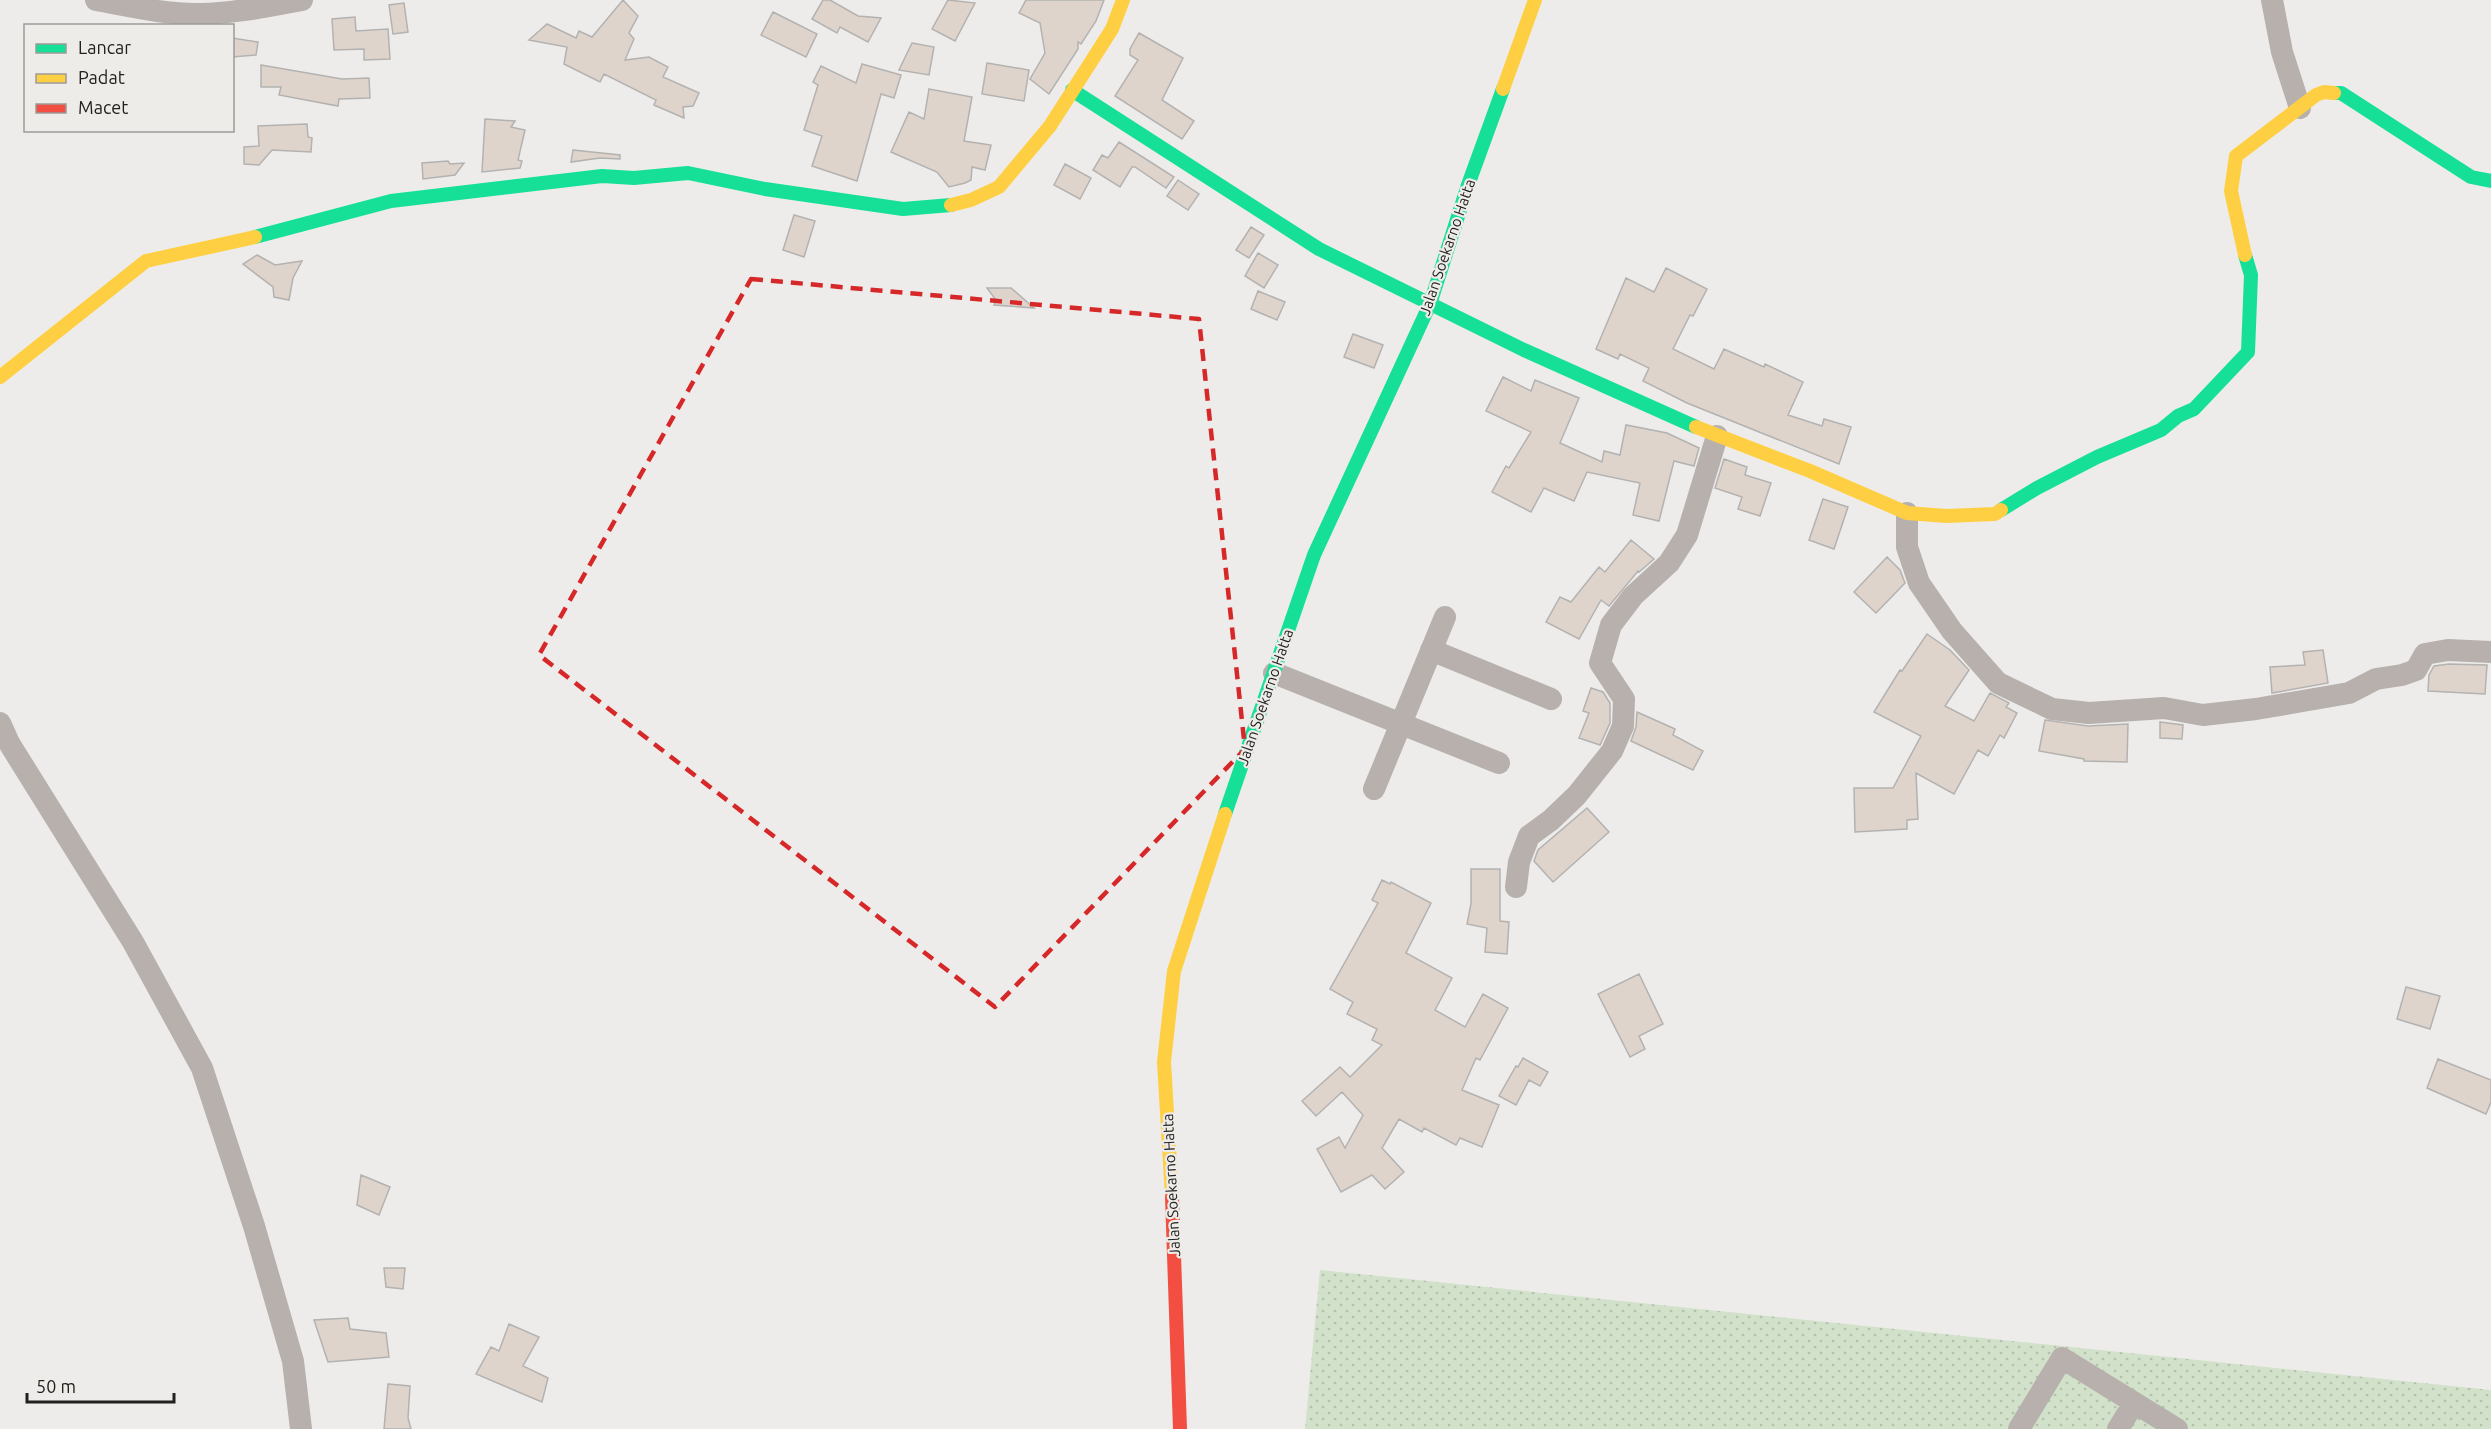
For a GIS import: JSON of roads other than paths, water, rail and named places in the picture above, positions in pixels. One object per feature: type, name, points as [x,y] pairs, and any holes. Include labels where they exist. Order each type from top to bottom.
[{"type":"street","points":[[96,0],[200,14],[255,9],[302,0]]},
{"type":"street","points":[[0,377],[146,261],[281,231],[391,201],[602,176],[634,178],[688,173],[765,189],[903,209],[957,204],[999,187],[1050,126],[1112,28],[1123,0]]},
{"type":"street","name":"Jalan Soekarno Hatta","points":[[1180,1429],[1175,1254],[1164,1062],[1174,971],[1205,871],[1314,555],[1430,304],[1468,185],[1535,0]]},
{"type":"street","points":[[2272,0],[2282,51],[2300,108]]},
{"type":"street","points":[[1072,90],[1319,249],[1524,350],[1717,436],[1810,471],[1907,513],[1946,516],[1995,514],[2037,488],[2097,457],[2161,430],[2178,416],[2194,409],[2248,352],[2251,275],[2238,230],[2231,191],[2236,156],[2300,108],[2311,96],[2322,92],[2340,93],[2471,177],[2491,181]]},
{"type":"street","points":[[1516,887],[1519,862],[1529,836],[1551,820],[1577,795],[1612,751],[1623,726],[1624,699],[1600,663],[1611,625],[1633,596],[1669,563],[1687,535],[1717,436]]},
{"type":"street","points":[[1907,513],[1907,547],[1919,583],[1952,631],[1998,683],[2052,709],[2090,713],[2164,708],[2203,715],[2256,709],[2349,693],[2376,679],[2391,678],[2416,670],[2425,654],[2448,650],[2491,652]]},
{"type":"street","points":[[1374,789],[1445,616]]},
{"type":"street","points":[[1431,650],[1551,699]]},
{"type":"street","points":[[1274,673],[1499,763]]},
{"type":"street","points":[[0,723],[9,742],[133,942],[202,1068],[254,1226],[293,1361],[301,1429]]},
{"type":"street","points":[[2019,1429],[2062,1358],[2177,1429]]},
{"type":"street","points":[[2118,1429],[2134,1403]]}]
